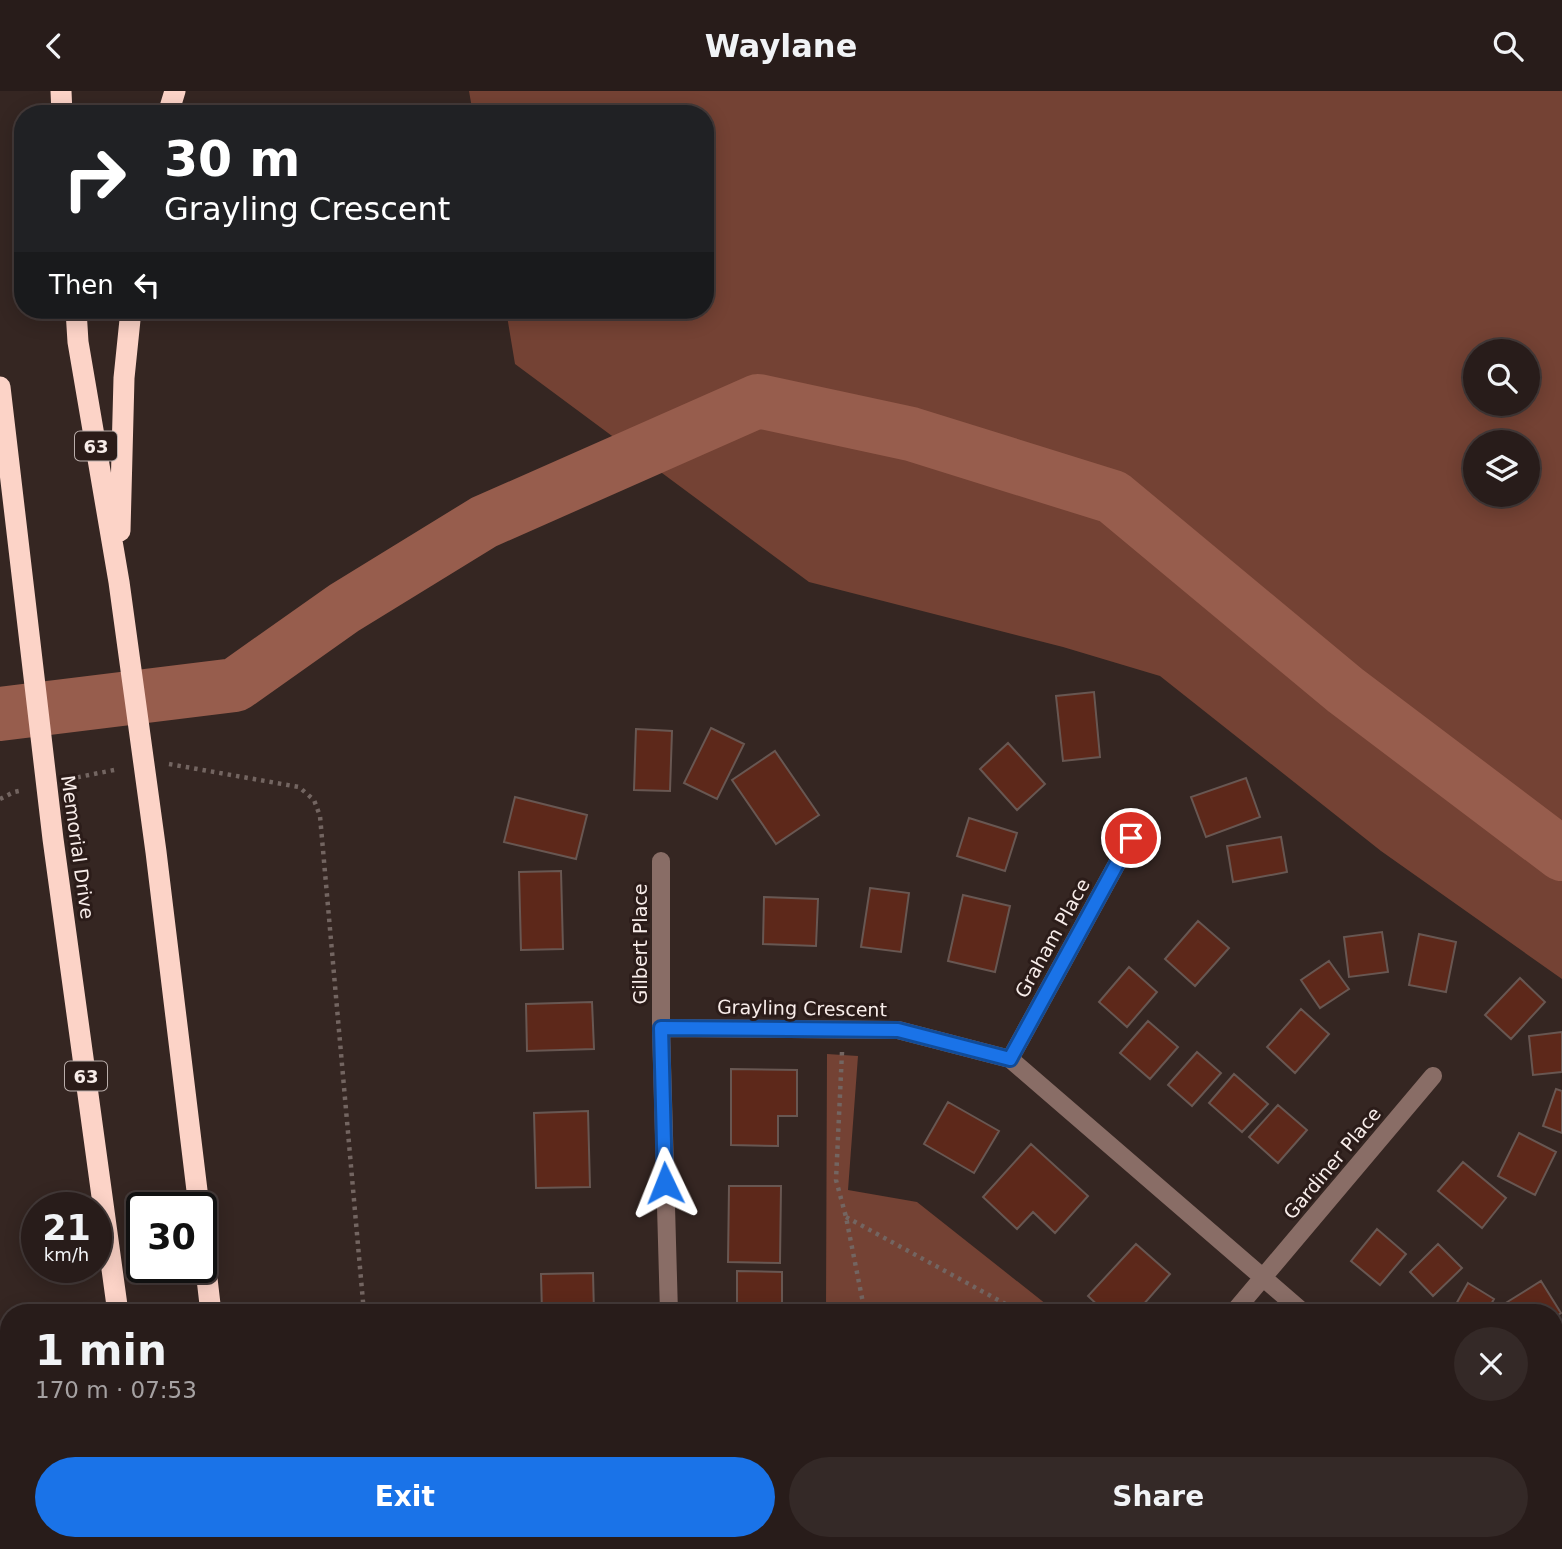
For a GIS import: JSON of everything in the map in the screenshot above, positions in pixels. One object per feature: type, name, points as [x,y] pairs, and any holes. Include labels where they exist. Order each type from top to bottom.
[{"type":"highway","name":"63","points":[[77,319],[78,342],[119,582],[156,852],[197,1192]]},
{"type":"highway","points":[[119,582],[124,378],[130,319]]},
{"type":"highway","name":"Memorial Drive","points":[[0,387],[53,839],[117,1304]]},
{"type":"highway","points":[[0,519],[25,606]]},
{"type":"highway","points":[[208,1283],[210,1304]]},
{"type":"street","name":"Graham Place","points":[[1010,1059],[1131,838]]},
{"type":"street","name":"Gilbert Place","points":[[661,861],[661,1028]]},
{"type":"street","name":"Grayling Crescent","points":[[661,1028],[898,1030],[1010,1059],[1294,1304]]},
{"type":"street","points":[[661,1028],[669,1304]]},
{"type":"street","name":"Gardiner Place","points":[[1264,1277],[1433,1076]]},
{"type":"street","points":[[1241,1304],[1264,1277]]},
{"type":"path","points":[[160,763],[197,767],[299,787],[314,800],[320,816],[363,1304]]},
{"type":"path","points":[[66,780],[119,769]]},
{"type":"path","points":[[0,799],[27,789]]},
{"type":"path","points":[[843,1030],[836,1180],[863,1304]]},
{"type":"path","points":[[846,1217],[1006,1304]]},
{"type":"shaded area","points":[[469,91],[1562,91],[1562,979],[1381,851],[1160,676],[1063,647],[809,582],[515,364],[508,319],[714,319],[714,105],[471,105]]},
{"type":"shaded area","points":[[827,1054],[858,1056],[848,1190],[917,1202],[1046,1304],[826,1304]]},
{"type":"building","points":[[1094,692],[1100,757],[1063,761],[1056,696]]},
{"type":"building","points":[[711,728],[744,744],[717,799],[684,783]]},
{"type":"building","points":[[636,729],[672,731],[670,791],[634,790]]},
{"type":"building","points":[[1008,743],[1045,784],[1017,810],[980,769]]},
{"type":"building","points":[[775,751],[819,815],[776,844],[732,780]]},
{"type":"building","points":[[1246,778],[1260,817],[1206,837],[1191,797]]},
{"type":"building","points":[[515,797],[587,815],[576,859],[504,842]]},
{"type":"building","points":[[969,818],[1017,833],[1005,871],[957,856]]},
{"type":"building","points":[[1281,837],[1287,872],[1233,882],[1227,846]]},
{"type":"building","points":[[561,871],[563,949],[521,950],[519,872]]},
{"type":"building","points":[[870,888],[909,893],[901,952],[861,947]]},
{"type":"building","points":[[963,895],[1010,906],[995,972],[948,961]]},
{"type":"building","points":[[764,897],[818,899],[816,946],[763,944]]},
{"type":"building","points":[[1198,921],[1229,948],[1195,986],[1165,959]]},
{"type":"building","points":[[1382,932],[1388,972],[1349,977],[1344,937]]},
{"type":"building","points":[[1419,934],[1456,942],[1446,992],[1409,985]]},
{"type":"building","points":[[1329,961],[1349,989],[1320,1008],[1301,980]]},
{"type":"building","points":[[1129,967],[1157,992],[1127,1027],[1099,1002]]},
{"type":"building","points":[[1520,978],[1545,1002],[1511,1039],[1485,1015]]},
{"type":"building","points":[[592,1002],[594,1049],[527,1051],[526,1004]]},
{"type":"building","points":[[1301,1009],[1329,1034],[1295,1073],[1267,1047]]},
{"type":"building","points":[[1148,1021],[1178,1047],[1150,1079],[1120,1053]]},
{"type":"building","points":[[1562,1032],[1562,1072],[1533,1075],[1529,1036]]},
{"type":"building","points":[[1197,1052],[1221,1073],[1192,1106],[1168,1085]]},
{"type":"building","points":[[731,1069],[797,1070],[797,1116],[778,1116],[778,1146],[731,1145]]},
{"type":"building","points":[[1234,1074],[1268,1104],[1242,1132],[1209,1103]]},
{"type":"building","points":[[1556,1089],[1562,1091],[1562,1133],[1543,1126]]},
{"type":"building","points":[[948,1102],[999,1131],[974,1173],[924,1144]]},
{"type":"building","points":[[1278,1105],[1307,1130],[1278,1163],[1249,1137]]},
{"type":"building","points":[[588,1111],[590,1187],[536,1188],[534,1113]]},
{"type":"building","points":[[1519,1133],[1556,1152],[1535,1195],[1498,1176]]},
{"type":"building","points":[[1031,1144],[1088,1196],[1055,1233],[1033,1212],[1017,1229],[983,1197]]},
{"type":"building","points":[[1463,1162],[1506,1198],[1482,1228],[1438,1191]]},
{"type":"building","points":[[729,1186],[781,1186],[780,1263],[728,1262]]},
{"type":"building","points":[[1377,1229],[1406,1254],[1380,1285],[1351,1261]]},
{"type":"building","points":[[1136,1244],[1170,1274],[1144,1304],[1096,1304],[1088,1296]]},
{"type":"building","points":[[1438,1244],[1462,1268],[1433,1296],[1410,1272]]},
{"type":"building","points":[[737,1271],[782,1272],[782,1304],[737,1304]]},
{"type":"building","points":[[593,1273],[594,1304],[542,1304],[541,1274]]},
{"type":"building","points":[[1541,1281],[1555,1304],[1504,1304]]},
{"type":"building","points":[[1468,1283],[1494,1299],[1491,1304],[1456,1304]]},
{"type":"waterway","points":[[0,714],[235,685],[344,608],[484,522],[758,401],[911,434],[1113,497],[1345,690],[1562,854]]},
{"type":"route","points":[[665,1183],[661,1028],[898,1030],[1010,1059],[1131,838]]}]
